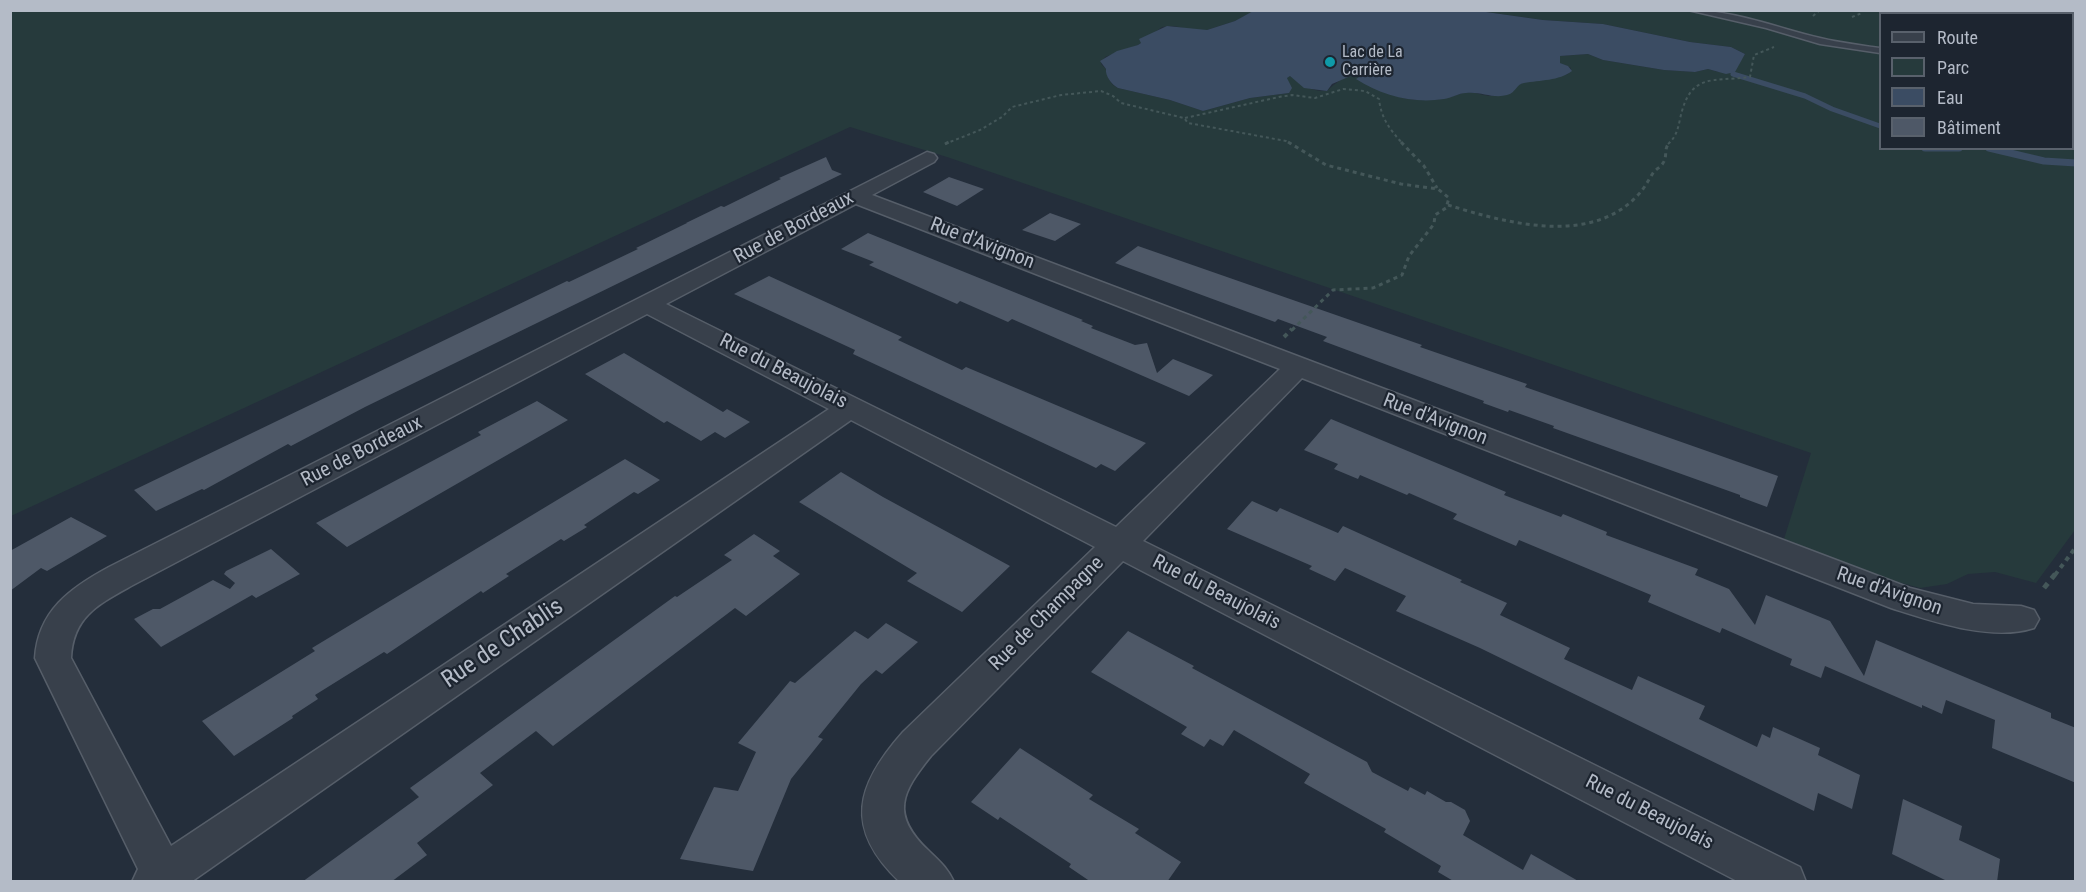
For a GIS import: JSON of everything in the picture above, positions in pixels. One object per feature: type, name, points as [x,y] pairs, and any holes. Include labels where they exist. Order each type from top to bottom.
[{"type":"street","name":"Rue de Bordeaux","points":[[162,879],[56,666],[52,645],[62,622],[82,601],[115,580],[927,158]]},
{"type":"street","name":"Rue d'Avignon","points":[[855,196],[1290,352],[1903,599],[1973,617],[2021,619]]},
{"type":"street","name":"Rue du Beaujolais","points":[[647,304],[1784,882]]},
{"type":"street","name":"Rue de Champagne","points":[[932,882],[900,852],[884,826],[884,797],[893,771],[917,744],[1118,544],[1290,352]]},
{"type":"street","name":"Rue de Chablis","points":[[162,879],[851,407]]},
{"type":"lane","points":[[1692,10],[1768,26],[1806,38],[1879,51]]},
{"type":"path","points":[[1813,16],[1820,10]]},
{"type":"path","points":[[1852,17],[1862,13]]},
{"type":"path","points":[[1448,205],[1493,216],[1547,223],[1585,224],[1599,221],[1640,194],[1653,173],[1664,165],[1666,145],[1676,136],[1682,107],[1692,86],[1719,78],[1750,77],[1755,55],[1806,38]]},
{"type":"path","points":[[927,158],[944,144],[980,130],[1002,117],[1012,107],[1036,103],[1061,95],[1101,92],[1113,96],[1120,103],[1184,118],[1203,116],[1292,95],[1315,98],[1326,97],[1343,89],[1365,91],[1379,99],[1381,112],[1392,131],[1427,171],[1438,189],[1449,198],[1448,205],[1436,215],[1434,224],[1409,256],[1402,275],[1372,288],[1333,290],[1290,352]]},
{"type":"path","points":[[1184,118],[1185,122],[1194,125],[1286,141],[1334,168],[1401,184],[1438,189]]},
{"type":"path","points":[[2044,588],[2076,548]]},
{"type":"green space","points":[[1968,10],[1979,12],[1879,12],[1879,150],[2074,150],[2075,28],[2075,530],[2036,583],[1995,572],[1968,574],[1947,584],[1920,588],[1884,578],[1784,539],[1811,453],[947,157],[850,127],[11,516],[10,11],[1255,11],[1235,21],[1207,30],[1162,27],[1138,45],[1105,57],[1101,64],[1115,87],[1170,100],[1203,111],[1250,98],[1289,93],[1287,77],[1290,76],[1311,89],[1327,91],[1349,76],[1365,73],[1358,77],[1396,96],[1434,100],[1467,92],[1494,96],[1525,82],[1568,74],[1571,68],[1560,63],[1560,56],[1588,54],[1603,60],[1664,70],[1695,72],[1708,69],[1718,72],[1741,60],[1745,54],[1731,47],[1690,42],[1603,24],[1543,20],[1479,11]]},
{"type":"water","name":"Lac de La Carrière","points":[[1255,10],[1479,11],[1543,20],[1603,24],[1690,42],[1731,47],[1745,54],[1735,72],[1726,74],[1708,69],[1695,72],[1664,70],[1603,60],[1588,54],[1560,56],[1560,63],[1568,66],[1572,71],[1561,77],[1521,84],[1510,94],[1502,96],[1463,93],[1433,100],[1398,97],[1376,90],[1356,79],[1364,74],[1360,72],[1332,84],[1327,91],[1304,88],[1290,76],[1287,78],[1292,88],[1289,93],[1250,98],[1203,111],[1170,100],[1118,88],[1109,80],[1106,69],[1100,61],[1117,51],[1138,45],[1141,43],[1139,39],[1167,26],[1207,30],[1235,21]]},
{"type":"water","points":[[1968,11],[2075,11],[2075,28],[2074,12]]},
{"type":"building","points":[[826,157],[832,170],[842,174],[365,407],[291,446],[288,444],[204,490],[156,511],[134,490],[638,249],[636,248],[781,179],[779,178]]},
{"type":"building","points":[[949,177],[984,189],[957,206],[923,192]]},
{"type":"building","points":[[1050,213],[1081,224],[1055,241],[1022,230]]},
{"type":"building","points":[[868,233],[1083,320],[1081,321],[1093,326],[1091,328],[1135,345],[1147,343],[1157,373],[1173,359],[1213,375],[1189,396],[1012,319],[1008,322],[960,301],[957,304],[869,265],[874,262],[841,249]]},
{"type":"building","points":[[1138,246],[1422,345],[1420,347],[1527,384],[1525,387],[1778,476],[1767,507],[1740,497],[1740,495],[1553,428],[1554,426],[1483,403],[1484,401],[1323,341],[1327,337],[1278,319],[1275,322],[1115,263]]},
{"type":"building","points":[[769,276],[902,337],[898,340],[962,370],[966,367],[1146,443],[1115,471],[1101,464],[1096,468],[853,354],[855,350],[734,294]]},
{"type":"building","points":[[624,353],[723,412],[727,409],[750,422],[725,438],[715,432],[701,441],[667,421],[664,423],[585,374]]},
{"type":"building","points":[[537,401],[568,420],[347,547],[316,523],[481,435],[478,432]]},
{"type":"building","points":[[1331,419],[1506,492],[1504,495],[1561,517],[1563,514],[1607,532],[1606,535],[1698,569],[1695,575],[1729,589],[1755,625],[1766,595],[1830,621],[1864,676],[1876,640],[2051,713],[2051,718],[2076,728],[2076,783],[1992,748],[1995,720],[1946,700],[1942,714],[1922,705],[1922,708],[1825,666],[1821,678],[1790,665],[1792,659],[1722,628],[1720,633],[1648,602],[1651,595],[1519,540],[1516,546],[1453,519],[1457,514],[1409,493],[1407,495],[1360,475],[1358,479],[1334,469],[1338,464],[1304,450]]},
{"type":"building","points":[[625,459],[660,480],[638,494],[634,492],[584,525],[587,527],[564,541],[561,539],[506,574],[509,576],[483,593],[481,591],[387,654],[384,652],[315,695],[318,699],[292,716],[293,718],[234,756],[202,721],[315,651],[312,648]]},
{"type":"building","points":[[841,472],[1010,566],[962,612],[907,581],[917,573],[799,502]]},
{"type":"building","points":[[1252,501],[1277,512],[1280,508],[1338,533],[1343,526],[1462,580],[1460,582],[1507,603],[1500,615],[1570,648],[1564,659],[1632,690],[1638,676],[1705,706],[1699,719],[1757,747],[1762,734],[1770,738],[1773,727],[1820,748],[1818,755],[1860,775],[1852,809],[1818,793],[1814,811],[1480,648],[1396,611],[1406,596],[1345,568],[1335,581],[1309,569],[1312,566],[1227,529]]},
{"type":"building","points":[[71,517],[107,536],[47,571],[41,568],[10,591],[10,551]]},
{"type":"building","points":[[754,534],[780,551],[773,556],[800,574],[746,616],[735,608],[553,746],[536,731],[480,773],[493,785],[417,843],[427,855],[391,882],[302,882],[419,797],[410,788],[675,596],[677,597],[732,560],[724,555]]},
{"type":"building","points":[[271,549],[300,574],[256,598],[252,595],[161,647],[134,619],[153,609],[160,609],[213,580],[230,589],[235,583],[224,574],[226,571]]},
{"type":"building","points":[[886,623],[918,642],[882,674],[876,670],[861,684],[818,737],[823,739],[791,779],[753,871],[680,859],[714,787],[738,791],[756,752],[738,743],[790,681],[795,683],[855,631],[868,639]]},
{"type":"building","points":[[1128,631],[1367,762],[1372,772],[1408,791],[1410,787],[1425,795],[1427,791],[1465,810],[1470,821],[1463,835],[1523,870],[1531,854],[1580,882],[1455,882],[1438,872],[1441,866],[1384,832],[1386,829],[1304,783],[1310,774],[1234,730],[1223,746],[1210,739],[1204,747],[1181,734],[1187,727],[1091,672]]},
{"type":"building","points":[[1020,748],[1093,795],[1089,799],[1139,829],[1135,833],[1181,862],[1167,882],[1091,882],[1069,867],[1071,864],[1000,817],[998,820],[971,802]]},
{"type":"building","points":[[1903,799],[1962,826],[1959,840],[2000,859],[1997,882],[1949,882],[1892,854]]},
{"type":"waterway","points":[[1733,74],[1805,96],[1832,109],[1879,126]]},
{"type":"waterway","points":[[1997,150],[2044,161],[2076,163]]},
{"type":"place","name":"Lac de La Carrière","points":[[1330,62]]}]
